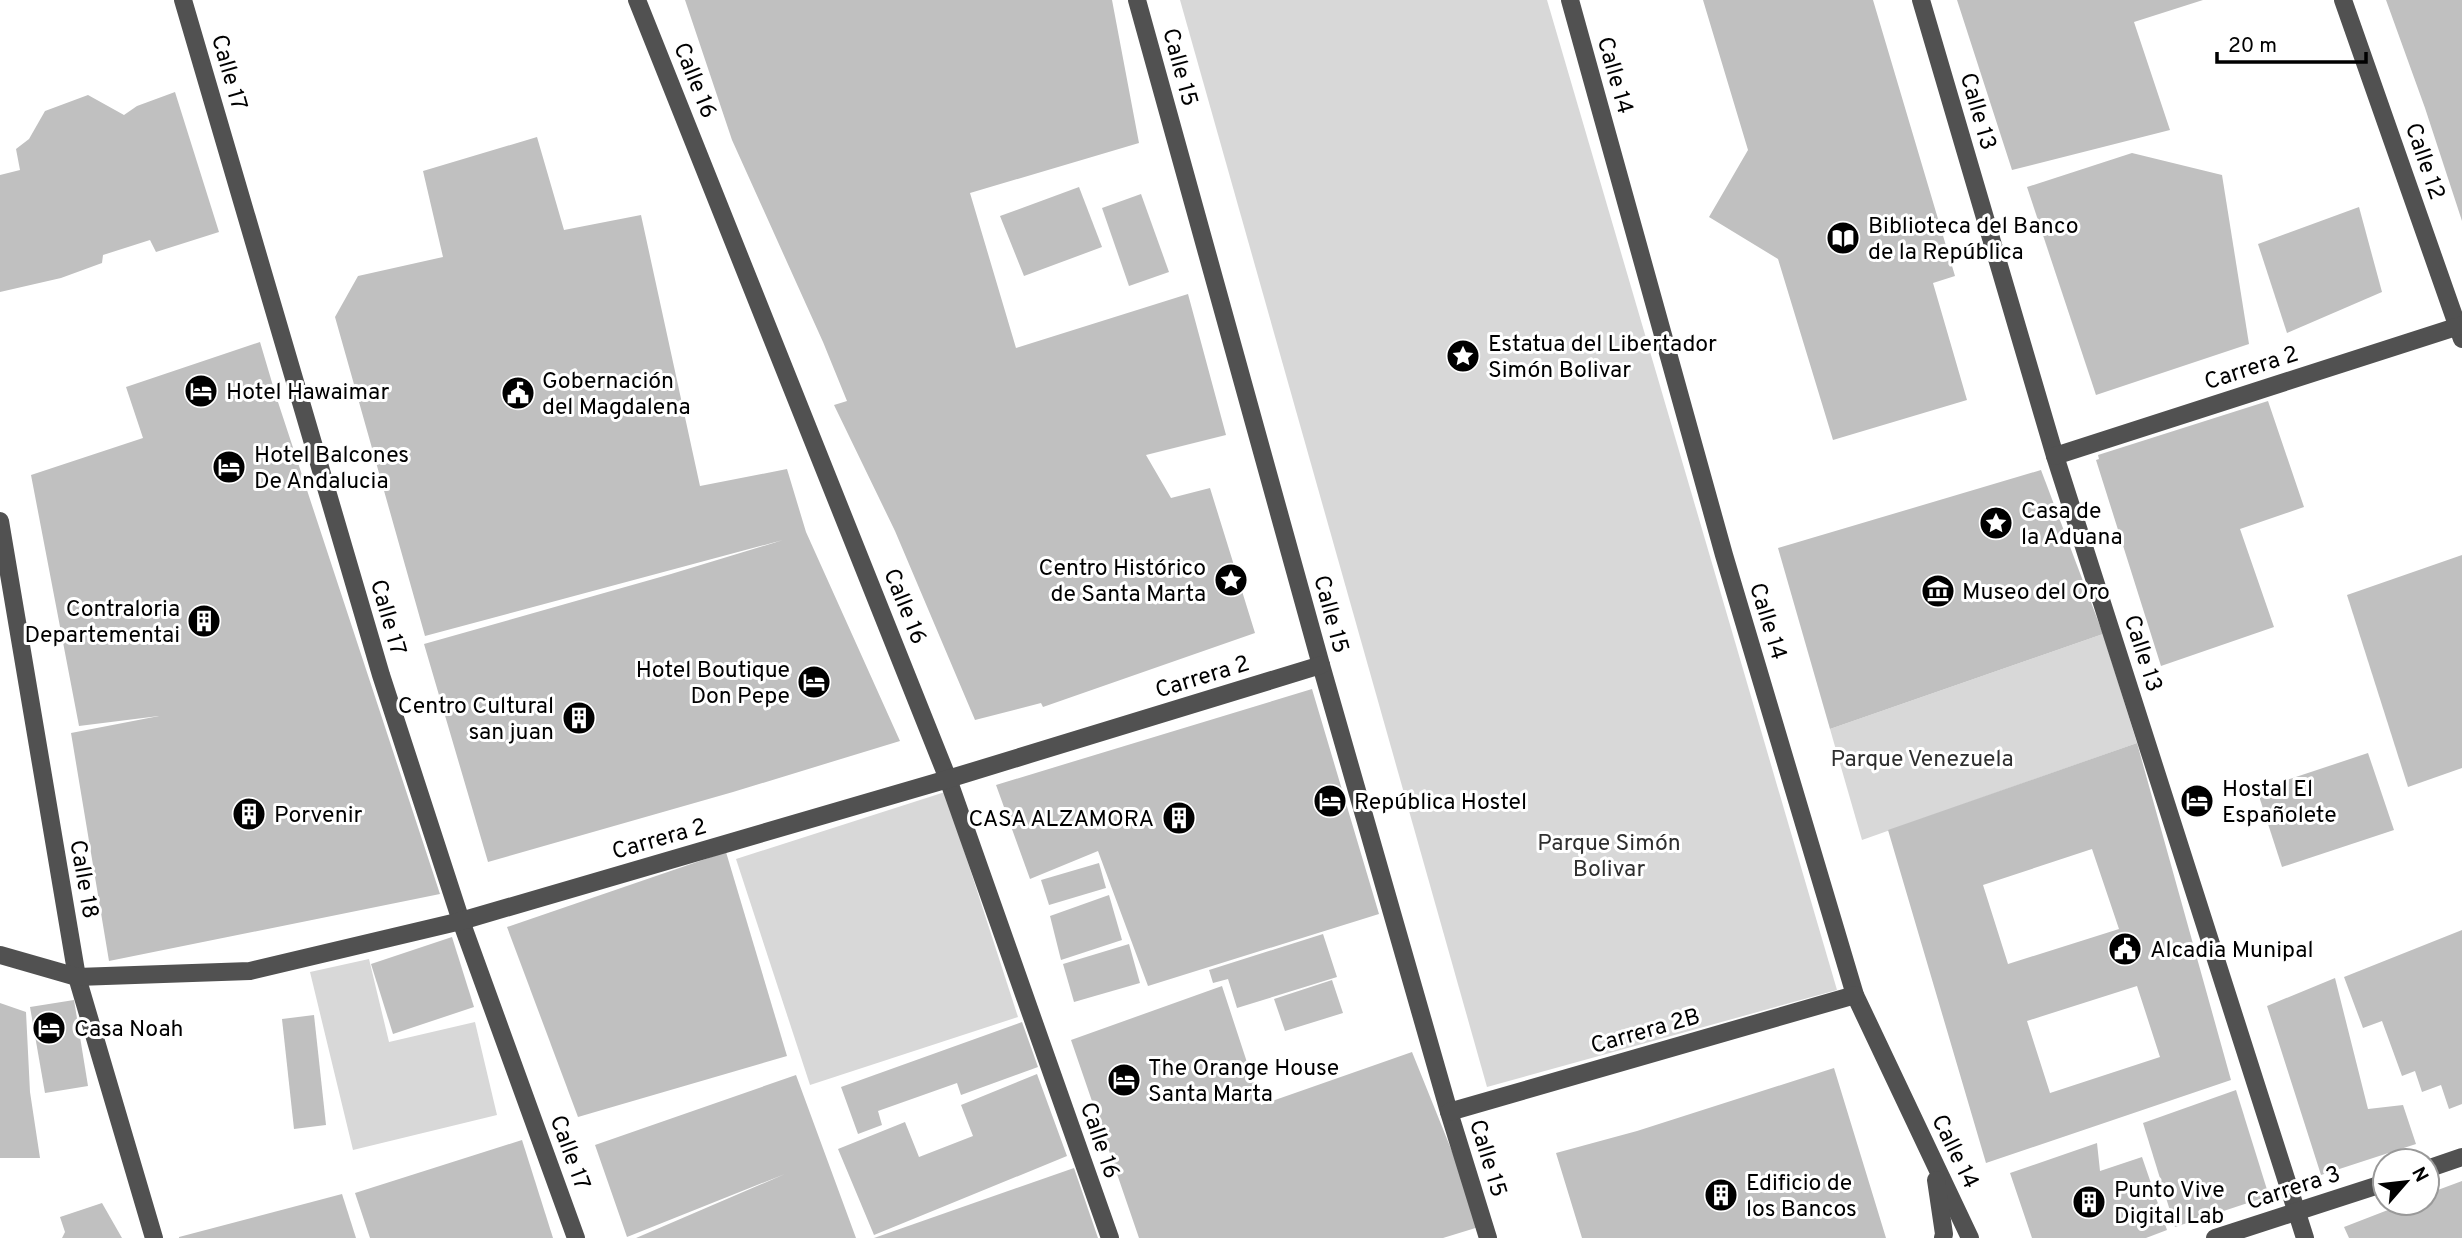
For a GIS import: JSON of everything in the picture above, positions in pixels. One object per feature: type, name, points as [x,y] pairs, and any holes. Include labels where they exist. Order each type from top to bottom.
[{"type":"street","name":"Calle 17","points":[[183,0],[381,675],[461,921],[576,1238]]},
{"type":"street","name":"Calle 16","points":[[637,0],[948,779],[1110,1238]]},
{"type":"street","name":"Calle 15","points":[[1137,0],[1321,665],[1449,1112],[1488,1238]]},
{"type":"street","name":"Calle 14","points":[[1570,0],[1724,555],[1856,995],[1970,1238]]},
{"type":"street","name":"Calle 13","points":[[1921,0],[2055,456],[2305,1238]]},
{"type":"street","name":"Calle 12","points":[[2343,0],[2461,330]]},
{"type":"street","name":"Carrera 2","points":[[2055,456],[2461,330]]},
{"type":"street","name":"Calle 18","points":[[0,521],[77,977],[154,1238]]},
{"type":"street","name":"Carrera 2","points":[[0,955],[77,977],[250,971],[461,921],[948,779],[1321,665]]},
{"type":"street","name":"Carrera 2B","points":[[1449,1112],[1856,995]]},
{"type":"street","points":[[2441,1164],[2462,1157]]},
{"type":"street","points":[[1934,1164],[1944,1234],[1942,1238]]},
{"type":"street","name":"Carrera 3","points":[[2215,1238],[2371,1188]]},
{"type":"green space","name":"Parque Simón Bolivar","points":[[1180,0],[1547,0],[1837,990],[1487,1087]]},
{"type":"green space","name":"Parque Venezuela","points":[[2103,634],[2137,743],[1862,840],[1830,729]]},
{"type":"green space","points":[[945,792],[1018,1017],[810,1085],[736,859]]},
{"type":"green space","points":[[369,959],[389,1042],[475,1022],[497,1115],[353,1150],[310,972]]},
{"type":"building","points":[[685,0],[1112,0],[1139,143],[970,193],[1016,348],[1188,294],[1226,435],[1146,455],[1171,498],[1210,488],[1255,633],[1043,707],[1041,703],[975,720],[895,531],[834,405],[847,401],[732,140]]},
{"type":"building","name":"Biblioteca del Banco de la República","points":[[1703,0],[1873,0],[1955,276],[1933,283],[1967,400],[1833,440],[1778,259],[1709,217],[1748,150]]},
{"type":"building","points":[[1957,0],[2203,0],[2134,22],[2170,130],[2012,170]]},
{"type":"building","points":[[2386,0],[2462,0],[2462,221],[2425,108]]},
{"type":"building","points":[[175,92],[219,232],[156,252],[150,240],[103,255],[102,263],[61,278],[0,292],[0,175],[20,170],[16,149],[29,139],[45,111],[88,95],[124,115],[137,106]]},
{"type":"building","points":[[537,137],[564,230],[641,215],[700,486],[787,469],[806,532],[900,741],[488,862],[424,644],[783,540],[425,636],[335,317],[358,276],[443,257],[423,171]]},
{"type":"building","points":[[2132,153],[2222,175],[2249,344],[2096,395],[2027,187]]},
{"type":"building","points":[[1079,187],[1102,247],[1024,276],[1000,216]]},
{"type":"building","points":[[1141,194],[1169,272],[1129,286],[1102,208]]},
{"type":"building","points":[[2359,207],[2382,292],[2287,333],[2258,244]]},
{"type":"building","points":[[260,342],[440,894],[109,961],[71,733],[159,716],[79,726],[31,475],[143,438],[126,387]]},
{"type":"building","points":[[2268,401],[2304,507],[2240,529],[2274,627],[2161,666],[2096,460],[2099,459],[2098,455]]},
{"type":"building","name":"Museo del Oro","points":[[2041,470],[2103,634],[1830,729],[1778,548]]},
{"type":"building","points":[[2462,555],[2462,768],[2408,787],[2347,595]]},
{"type":"building","name":"CASA ALZAMORA","points":[[1312,689],[1379,914],[1148,986],[1098,851],[1030,879],[996,785]]},
{"type":"building","name":"Alcadia Munipal","points":[[2137,743],[2231,1080],[1986,1163],[1888,830]],"holes":[[[2092,849],[2119,929],[2008,964],[1983,885]],[[2137,986],[2160,1057],[2050,1093],[2027,1021]]]},
{"type":"building","points":[[2368,753],[2394,830],[2282,867],[2257,790]]},
{"type":"building","points":[[726,852],[787,1056],[578,1117],[507,927]]},
{"type":"building","points":[[1099,863],[1106,888],[1049,905],[1041,880]]},
{"type":"building","points":[[1109,895],[1122,940],[1061,960],[1050,916]]},
{"type":"building","points":[[2462,930],[2462,1104],[2449,1109],[2441,1085],[2422,1092],[2415,1071],[2402,1076],[2382,1021],[2363,1028],[2344,977]]},
{"type":"building","points":[[1323,934],[1337,977],[1237,1008],[1228,979],[1213,983],[1209,970]]},
{"type":"building","points":[[452,937],[474,1007],[393,1034],[371,964]]},
{"type":"building","points":[[1129,944],[1140,983],[1074,1002],[1063,964]]},
{"type":"building","points":[[2335,978],[2368,1109],[2403,1105],[2416,1144],[2407,1147],[2371,1147],[2371,1159],[2321,1175],[2267,1006]]},
{"type":"building","points":[[1332,980],[1343,1013],[1285,1031],[1274,999]]},
{"type":"building","points":[[1222,986],[1261,1105],[1412,1052],[1482,1226],[1443,1238],[1139,1238],[1071,1040]]},
{"type":"building","points":[[74,1000],[88,1086],[45,1093],[30,1007]]},
{"type":"building","points":[[0,1003],[26,1012],[30,1092],[40,1158],[0,1158]]},
{"type":"building","points":[[314,1015],[326,1125],[294,1129],[282,1019]]},
{"type":"building","points":[[1022,1022],[1038,1067],[961,1095],[957,1083],[878,1111],[882,1125],[858,1134],[841,1087]]},
{"type":"building","name":"Edificio de los Bancos","points":[[1834,1068],[1886,1238],[1582,1238],[1556,1153],[1637,1131]]},
{"type":"building","points":[[1037,1074],[1067,1156],[874,1235],[838,1149],[905,1122],[919,1157],[973,1136],[961,1105]]},
{"type":"building","points":[[796,1075],[856,1238],[636,1238],[785,1174],[627,1237],[595,1145]]},
{"type":"building","points":[[2236,1090],[2269,1196],[2175,1227],[2143,1123]]},
{"type":"building","points":[[522,1140],[553,1238],[370,1238],[355,1193]]},
{"type":"building","name":"Punto Vive Digital Lab","points":[[2097,1143],[2100,1171],[2142,1157],[2167,1230],[2146,1238],[2032,1238],[2010,1173]]},
{"type":"building","points":[[1074,1168],[1098,1238],[874,1238]]},
{"type":"building","points":[[2462,1181],[2462,1238],[2349,1238],[2344,1227],[2371,1217],[2441,1217],[2441,1189]]},
{"type":"building","points":[[342,1194],[356,1238],[179,1238],[179,1237]]},
{"type":"building","points":[[102,1203],[122,1238],[62,1238],[65,1232],[60,1217]]},
{"type":"place","name":"Biblioteca del Banco de la República","points":[[1843,238]]},
{"type":"place","name":"Estatua del Libertador Simón Bolivar","points":[[1463,356]]},
{"type":"place","name":"Hotel Hawaimar","points":[[201,391]]},
{"type":"place","name":"Gobernación del Magdalena","points":[[518,393]]},
{"type":"place","name":"Hotel Balcones De Andalucia","points":[[229,467]]},
{"type":"place","name":"Casa de la Aduana","points":[[1996,523]]},
{"type":"place","name":"Centro Histórico de Santa Marta","points":[[1231,580]]},
{"type":"place","name":"Museo del Oro","points":[[1938,591]]},
{"type":"place","name":"Contraloria Departementai","points":[[204,621]]},
{"type":"place","name":"Hotel Boutique Don Pepe","points":[[814,682]]},
{"type":"place","name":"Centro Cultural san juan","points":[[579,718]]},
{"type":"place","name":"República Hostel","points":[[1330,801]]},
{"type":"place","name":"Hostal El Españolete","points":[[2197,801]]},
{"type":"place","name":"Porvenir","points":[[249,814]]},
{"type":"place","name":"CASA ALZAMORA","points":[[1179,818]]},
{"type":"place","name":"Alcadia Munipal","points":[[2125,949]]},
{"type":"place","name":"Casa Noah","points":[[49,1028]]},
{"type":"place","name":"The Orange House Santa Marta","points":[[1124,1080]]},
{"type":"place","name":"Edificio de los Bancos","points":[[1721,1195]]},
{"type":"place","name":"Punto Vive Digital Lab","points":[[2089,1202]]}]
